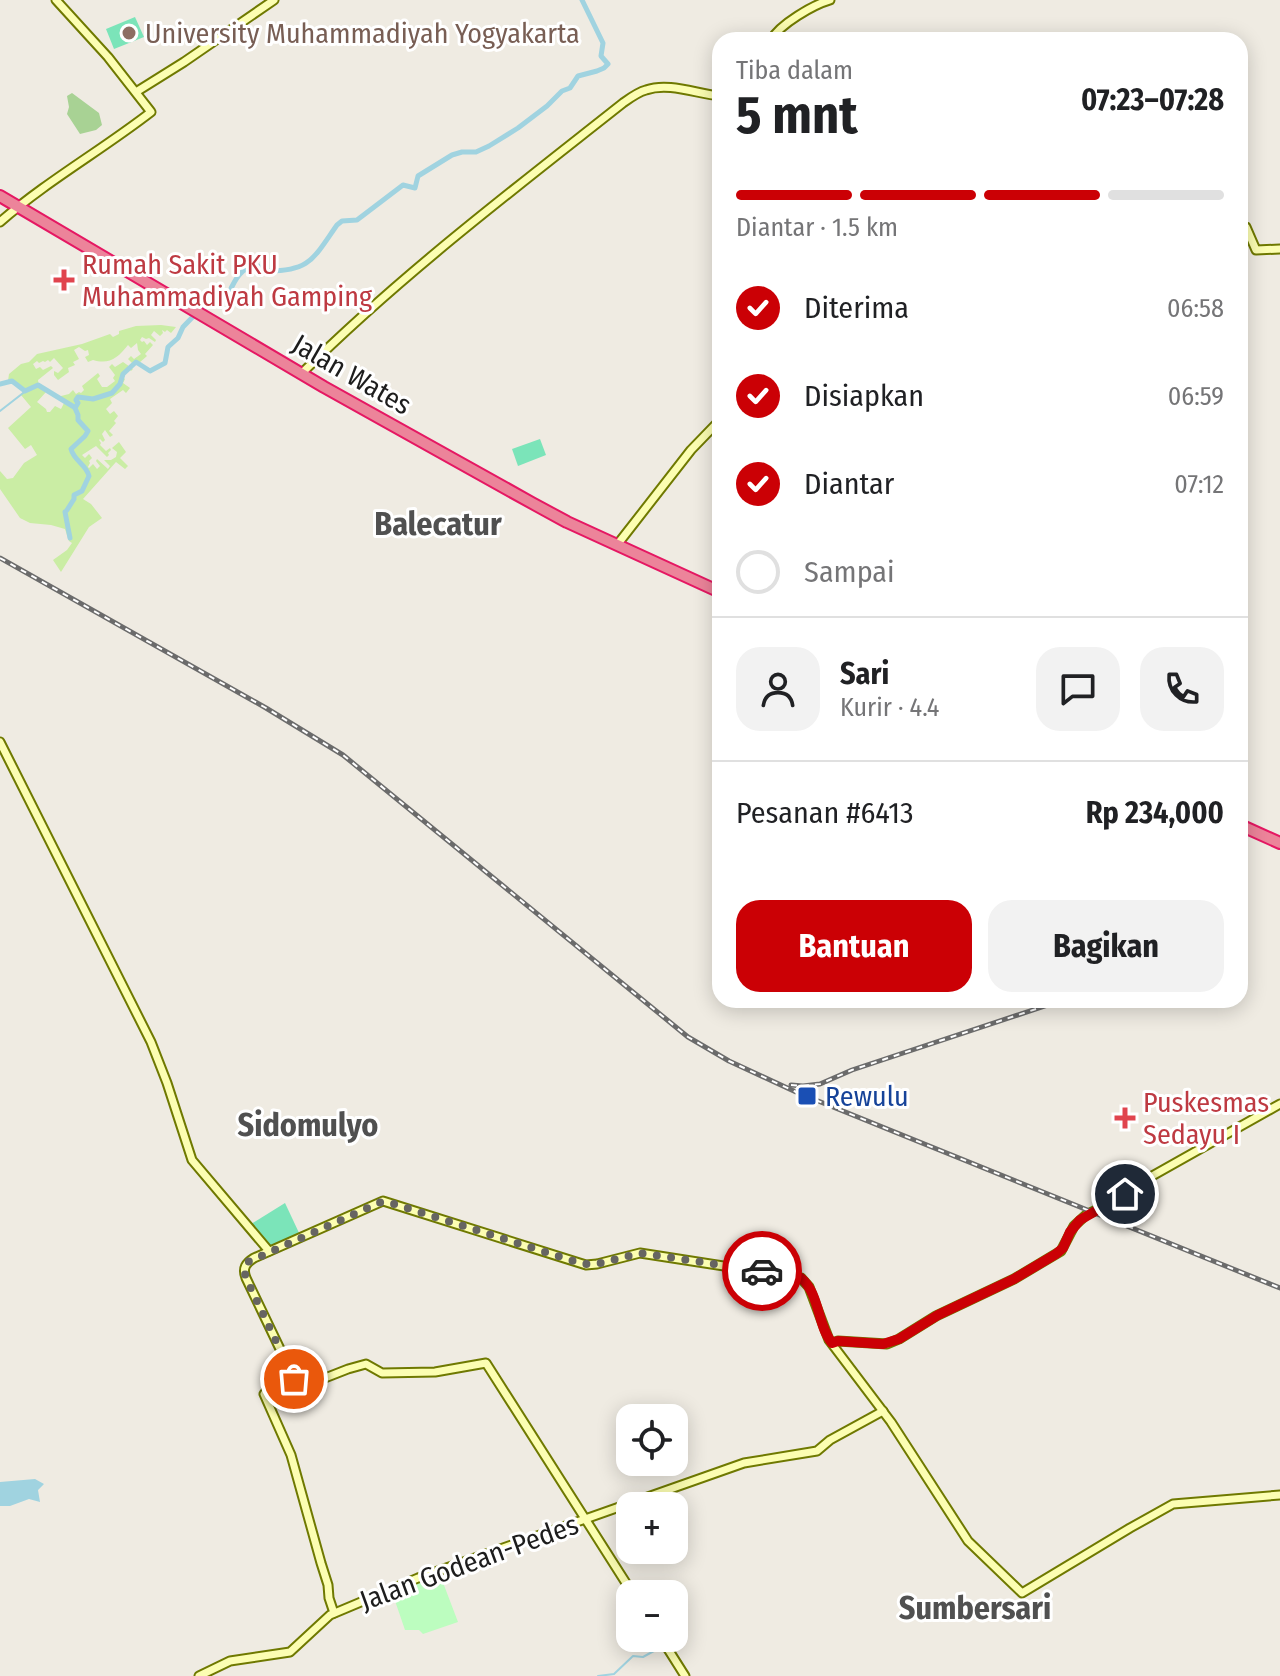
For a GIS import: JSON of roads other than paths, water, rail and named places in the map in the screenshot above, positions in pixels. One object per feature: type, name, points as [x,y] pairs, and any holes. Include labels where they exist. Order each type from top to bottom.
[{"type":"highway","name":"Jalan Wates","points":[[0,198],[301,374],[541,508],[712,588]]},
{"type":"highway","points":[[1248,829],[1280,843]]},
{"type":"street","points":[[0,222],[151,112],[56,0]]},
{"type":"street","points":[[136,92],[274,0]]},
{"type":"street","points":[[776,32],[800,13],[830,0]]},
{"type":"street","points":[[301,374],[336,339],[443,246],[623,103],[640,92],[657,88],[712,95]]},
{"type":"street","points":[[1248,232],[1256,250],[1280,249]]},
{"type":"street","points":[[617,545],[691,450],[712,428]]},
{"type":"street","points":[[0,742],[158,1058],[192,1160],[269,1251]]},
{"type":"street","points":[[832,1343],[887,1344],[938,1315],[1014,1279],[1061,1251],[1074,1226],[1086,1215],[1280,1104]]},
{"type":"street","points":[[624,1580],[486,1363],[435,1372],[382,1373],[366,1364],[302,1387],[297,1384],[244,1272],[248,1262],[383,1201],[588,1265],[640,1253],[801,1278],[809,1287],[828,1337],[883,1411],[971,1545],[1022,1593],[1173,1504],[1280,1495]]},
{"type":"street","points":[[292,1374],[264,1394],[291,1455],[334,1613]]},
{"type":"street","name":"Jalan Godean-Pedes","points":[[199,1676],[230,1661],[290,1652],[334,1613],[418,1578],[744,1463],[813,1452],[883,1411]]},
{"type":"street","points":[[670,1652],[685,1676]]},
{"type":"water","points":[[35,1479],[44,1484],[38,1490],[40,1502],[29,1499],[0,1506],[0,1482]]},
{"type":"waterway","points":[[67,510],[89,476],[71,449],[88,431],[78,420],[75,408],[78,397],[93,399],[112,393],[120,384],[123,374],[136,362],[150,371],[165,363],[168,347],[178,338],[183,327],[211,298],[229,293],[243,271],[258,266],[265,271],[301,266],[316,255],[342,221],[357,220],[403,185],[415,188],[418,176],[452,155],[476,152],[489,146],[570,88],[578,76],[604,68],[608,64],[601,56],[603,43],[582,0]]},
{"type":"waterway","points":[[0,384],[12,381],[25,391],[38,385],[74,407]]},
{"type":"waterway","points":[[0,411],[27,390]]},
{"type":"waterway","points":[[65,512],[70,538]]},
{"type":"waterway","points":[[598,1676],[614,1674],[633,1656],[643,1657],[652,1652]]},
{"type":"railway","points":[[0,558],[266,708],[343,755],[688,1037],[729,1061],[796,1092],[1280,1288]]},
{"type":"railway","points":[[791,1085],[820,1084],[852,1070],[1039,1008]]},
{"type":"place","name":"University Muhammadiyah Yogyakarta","points":[[129,33]]},
{"type":"place","name":"Rumah Sakit PKU Muhammadiyah Gamping","points":[[64,280]]},
{"type":"place","name":"Rewulu","points":[[807,1096]]},
{"type":"place","name":"Puskesmas Sedayu I","points":[[1125,1118]]},
{"type":"district","name":"Balecatur","points":[[438,524]]},
{"type":"district","name":"Sidomulyo","points":[[308,1125]]},
{"type":"district","name":"Sumbersari","points":[[975,1608]]}]
